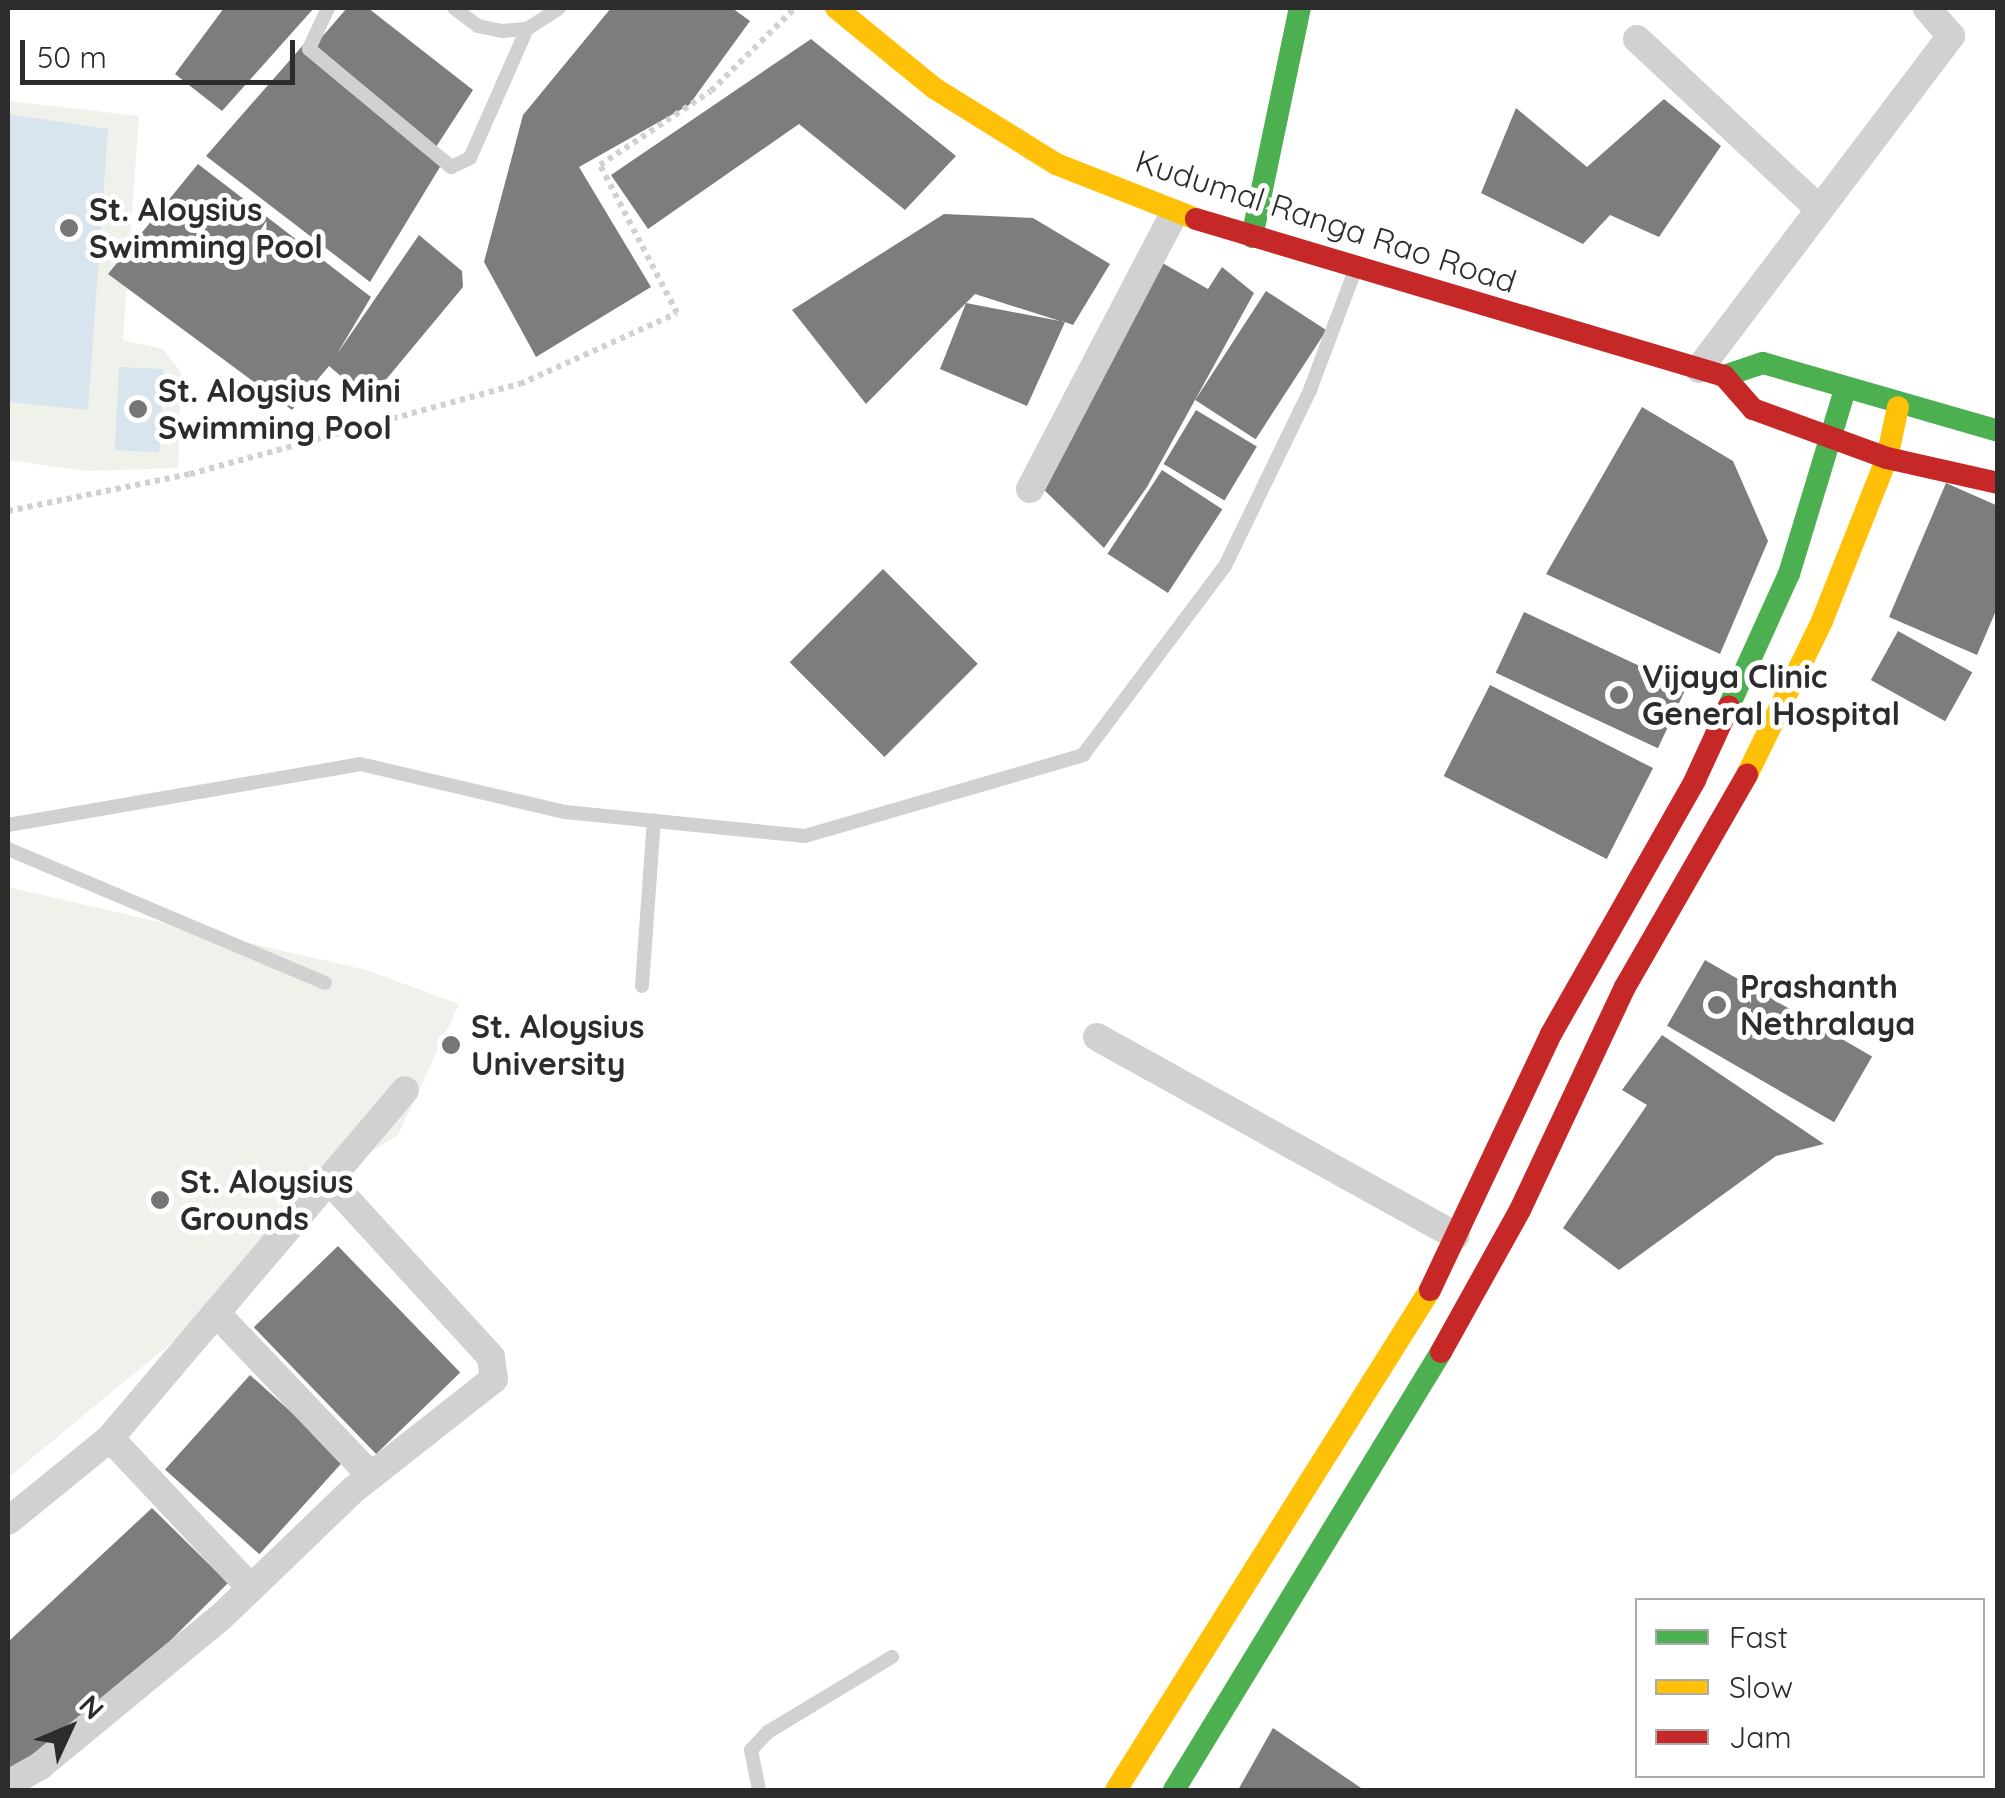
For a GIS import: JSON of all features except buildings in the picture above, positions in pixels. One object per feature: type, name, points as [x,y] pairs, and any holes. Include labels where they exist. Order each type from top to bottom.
[{"type":"main road","name":"Kudumal Ranga Rao Road","points":[[836,8],[934,88],[1056,164],[1174,213],[1355,270],[1712,372],[1753,409],[1887,458],[1998,483]]},
{"type":"main road","points":[[1252,238],[1300,8]]},
{"type":"main road","points":[[1712,372],[1763,363],[1898,407],[1992,430]]},
{"type":"main road","points":[[1116,1790],[1429,1293],[1552,1034],[1694,780],[1789,574],[1845,390]]},
{"type":"main road","points":[[1174,1790],[1452,1334],[1520,1210],[1625,986],[1730,810],[1822,620],[1887,458],[1898,407]]},
{"type":"street","points":[[1712,372],[1818,206],[1951,36],[1928,8]]},
{"type":"street","points":[[1637,39],[1818,206]]},
{"type":"street","points":[[1030,489],[1174,213]]},
{"type":"street","points":[[1097,1037],[1456,1236]]},
{"type":"street","points":[[8,1521],[110,1438],[405,1090]]},
{"type":"street","points":[[8,1784],[40,1766],[251,1588],[372,1476],[488,1386],[496,1364],[329,1180]]},
{"type":"street","points":[[216,1312],[372,1476]]},
{"type":"street","points":[[110,1438],[251,1588]]},
{"type":"lane","points":[[328,8],[310,49],[452,167],[470,158],[527,29],[559,8]]},
{"type":"lane","points":[[454,8],[478,26],[527,29]]},
{"type":"lane","points":[[8,825],[360,764],[565,812],[805,836],[1083,755],[1225,566],[1310,390],[1355,270]]},
{"type":"lane","points":[[642,986],[654,820]]},
{"type":"lane","points":[[8,849],[325,983]]},
{"type":"lane","points":[[759,1790],[751,1750],[892,1656]]},
{"type":"path","points":[[8,511],[190,474],[520,384],[677,312],[600,166],[711,92],[795,8]]},
{"type":"shaded area","name":"St. Aloysius Swimming Pool","points":[[8,101],[139,116],[123,340],[163,349],[181,372],[178,468],[86,471],[8,460]]},
{"type":"shaded area","name":"St. Aloysius Swimming Pool","points":[[8,114],[108,129],[88,410],[8,402]]},
{"type":"shaded area","name":"St. Aloysius Mini Swimming Pool","points":[[119,367],[164,369],[160,452],[115,450]]},
{"type":"shaded area","name":"St. Aloysius Grounds","points":[[8,887],[366,970],[459,1004],[398,1135],[343,1169],[211,1310],[8,1478]]},
{"type":"traffic: fast","points":[[1252,237],[1300,8]]},
{"type":"traffic: fast","points":[[1724,376],[1763,363],[1998,431]]},
{"type":"traffic: fast","points":[[1729,706],[1789,574],[1845,390]]},
{"type":"traffic: fast","points":[[1174,1790],[1441,1352]]},
{"type":"traffic: slow","points":[[836,8],[934,88],[1056,164],[1196,219]]},
{"type":"traffic: slow","points":[[1747,775],[1822,621],[1887,458],[1898,407]]},
{"type":"traffic: slow","points":[[1116,1790],[1430,1290]]},
{"type":"traffic: jam","points":[[1196,219],[1724,376],[1753,409],[1887,458],[1998,483]]},
{"type":"traffic: jam","points":[[1430,1290],[1551,1034],[1695,780],[1729,706]]},
{"type":"traffic: jam","points":[[1441,1352],[1520,1210],[1625,987],[1747,775]]},
{"type":"place","name":"St. Aloysius Swimming Pool","points":[[69,228]]},
{"type":"place","name":"St. Aloysius Mini Swimming Pool","points":[[138,409]]},
{"type":"place","name":"Vijaya Clinic General Hospital","points":[[1619,695]]},
{"type":"place","name":"Prashanth Nethralaya","points":[[1717,1005]]},
{"type":"place","name":"St. Aloysius University","points":[[451,1045]]},
{"type":"place","name":"St. Aloysius Grounds","points":[[160,1200]]}]
